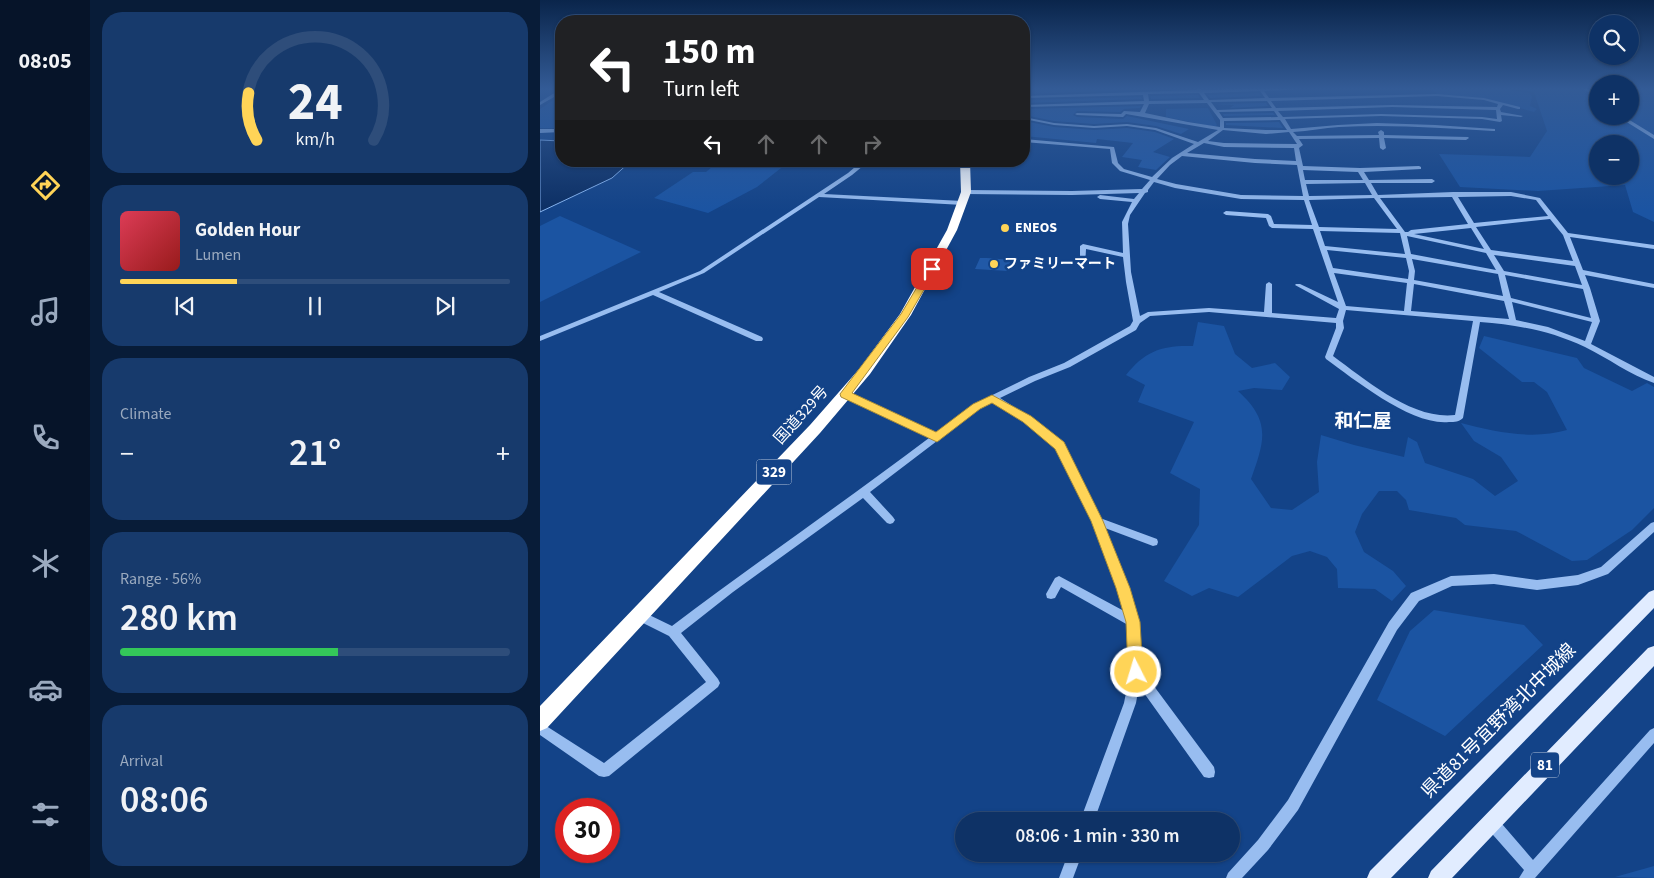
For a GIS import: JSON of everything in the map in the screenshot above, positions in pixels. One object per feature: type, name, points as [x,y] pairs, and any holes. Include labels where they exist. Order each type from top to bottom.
[{"type":"highway","name":"国道329号","points":[[540,721],[845,394],[905,315],[940,255],[964,198],[965,167]]},
{"type":"main road","name":"県道81号宜野湾北中城線","points":[[1377,878],[1654,597]]},
{"type":"main road","name":"81","points":[[1438,878],[1654,654]]},
{"type":"street","points":[[1156,129],[1202,143],[1296,147],[1300,145],[1290,131]]},
{"type":"street","points":[[1137,321],[1126,270],[1125,222],[1136,201],[1153,179],[1182,154],[1222,129],[1267,132],[1309,129]]},
{"type":"street","points":[[1380,129],[1383,148]]},
{"type":"street","points":[[1481,129],[1493,130]]},
{"type":"street","points":[[1642,129],[1654,136]]},
{"type":"street","points":[[540,131],[555,131]]},
{"type":"street","points":[[1296,138],[1381,136],[1466,138]]},
{"type":"street","points":[[1030,141],[1112,148],[1115,163],[1122,170],[1184,188],[1241,197],[1306,198],[1512,194],[1538,200],[1566,235],[1587,288],[1596,321],[1587,345]]},
{"type":"street","points":[[1296,147],[1306,198],[1343,308],[1339,321],[1340,328],[1329,358],[1400,405],[1432,417],[1453,420],[1459,418],[1477,319]]},
{"type":"street","points":[[1182,154],[1360,170],[1418,168]]},
{"type":"street","points":[[540,339],[702,272],[858,167]]},
{"type":"street","points":[[1360,170],[1376,197],[1403,232],[1412,271],[1407,313]]},
{"type":"street","points":[[1303,182],[1432,181]]},
{"type":"street","points":[[818,195],[964,198],[1146,190]]},
{"type":"street","points":[[1072,193],[1136,201]]},
{"type":"street","points":[[1453,194],[1501,272],[1513,322]]},
{"type":"street","points":[[1226,214],[1268,216],[1272,226],[1403,232],[1472,227],[1553,217]]},
{"type":"street","points":[[1403,232],[1489,252],[1577,264]]},
{"type":"street","points":[[1566,235],[1654,247]]},
{"type":"street","points":[[1082,268],[1083,246],[1126,256]]},
{"type":"street","points":[[1322,248],[1409,256],[1587,288]]},
{"type":"street","points":[[1330,270],[1411,281],[1507,299],[1596,321]]},
{"type":"street","points":[[1581,272],[1654,286]]},
{"type":"street","points":[[1268,315],[1269,284]]},
{"type":"street","points":[[1298,285],[1343,308],[1513,322],[1545,329],[1587,345],[1654,380]]},
{"type":"street","points":[[654,293],[759,339]]},
{"type":"street","points":[[673,632],[937,438],[976,406],[1032,379],[1067,365],[1133,328],[1137,321],[1148,314],[1189,310],[1339,321]]},
{"type":"street","points":[[845,394],[937,438]]},
{"type":"street","points":[[992,398],[1027,419],[1060,446],[1097,521],[1123,588],[1133,622],[1136,672],[1130,703],[1089,812]]},
{"type":"street","points":[[864,492],[890,520]]},
{"type":"street","points":[[1097,521],[1153,542]]},
{"type":"street","points":[[1234,878],[1263,845],[1293,805],[1393,626],[1415,597],[1451,581],[1494,579],[1538,585],[1578,580],[1604,572],[1654,526]]},
{"type":"street","points":[[1051,594],[1059,581],[1133,622]]},
{"type":"street","points":[[540,728],[604,771],[714,684],[673,632],[639,615]]},
{"type":"street","points":[[1136,672],[1209,772]]},
{"type":"street","points":[[1491,822],[1530,874],[1654,734]]},
{"type":"street","points":[[1066,878],[1072,862]]},
{"type":"shaded area","points":[[1546,129],[1654,129],[1654,222],[1633,212],[1625,185],[1538,191],[1460,187],[1439,154],[1530,157],[1547,131]]},
{"type":"shaded area","points":[[540,140],[555,141],[555,167],[624,167],[612,178],[540,212]]},
{"type":"shaded area","points":[[712,167],[782,167],[757,187],[708,213],[654,198],[693,172],[706,172]]},
{"type":"shaded area","points":[[560,216],[641,252],[540,302],[540,226]]},
{"type":"shaded area","points":[[1198,322],[1224,326],[1235,354],[1252,368],[1275,363],[1290,377],[1282,390],[1254,388],[1238,391],[1249,402],[1260,422],[1262,442],[1251,479],[1271,508],[1292,510],[1319,492],[1317,462],[1321,435],[1404,457],[1408,437],[1417,442],[1425,463],[1473,479],[1495,496],[1518,481],[1501,457],[1474,441],[1461,423],[1501,432],[1527,435],[1567,430],[1547,392],[1534,382],[1522,382],[1479,348],[1484,336],[1577,358],[1584,368],[1632,391],[1647,383],[1654,387],[1654,508],[1632,530],[1587,560],[1572,561],[1516,531],[1465,525],[1456,518],[1409,510],[1406,500],[1397,491],[1379,491],[1362,514],[1355,532],[1364,552],[1393,571],[1406,586],[1392,601],[1375,589],[1338,588],[1337,569],[1327,557],[1310,551],[1292,556],[1238,597],[1209,588],[1192,596],[1164,581],[1199,525],[1200,489],[1170,473],[1194,422],[1138,402],[1145,385],[1126,375],[1140,360],[1155,351],[1163,348],[1193,346]]},
{"type":"shaded area","points":[[1434,610],[1524,625],[1543,645],[1445,736],[1377,700],[1410,631]]},
{"type":"shaded area","points":[[1654,866],[1654,878],[1615,877]]},
{"type":"building","points":[[1030,129],[1134,129],[1155,132],[1174,139],[1153,152],[1170,157],[1156,170],[1138,167],[1142,160],[1122,157],[1133,143],[1097,139],[1096,143],[1030,137]]},
{"type":"building","points":[[1165,129],[1189,129],[1181,134]]},
{"type":"building","name":"ファミリーマート","points":[[980,258],[1012,260],[1008,271],[975,269]]},
{"type":"place","name":"ENEOS","points":[[1005,228]]},
{"type":"place","name":"ファミリーマート","points":[[994,264]]},
{"type":"district","name":"和仁屋","points":[[1363,421]]},
{"type":"route","points":[[932,269],[905,315],[865,371],[845,394],[937,438],[976,406],[992,398],[1027,419],[1060,446],[1097,521],[1123,588],[1133,622],[1136,672]]}]
